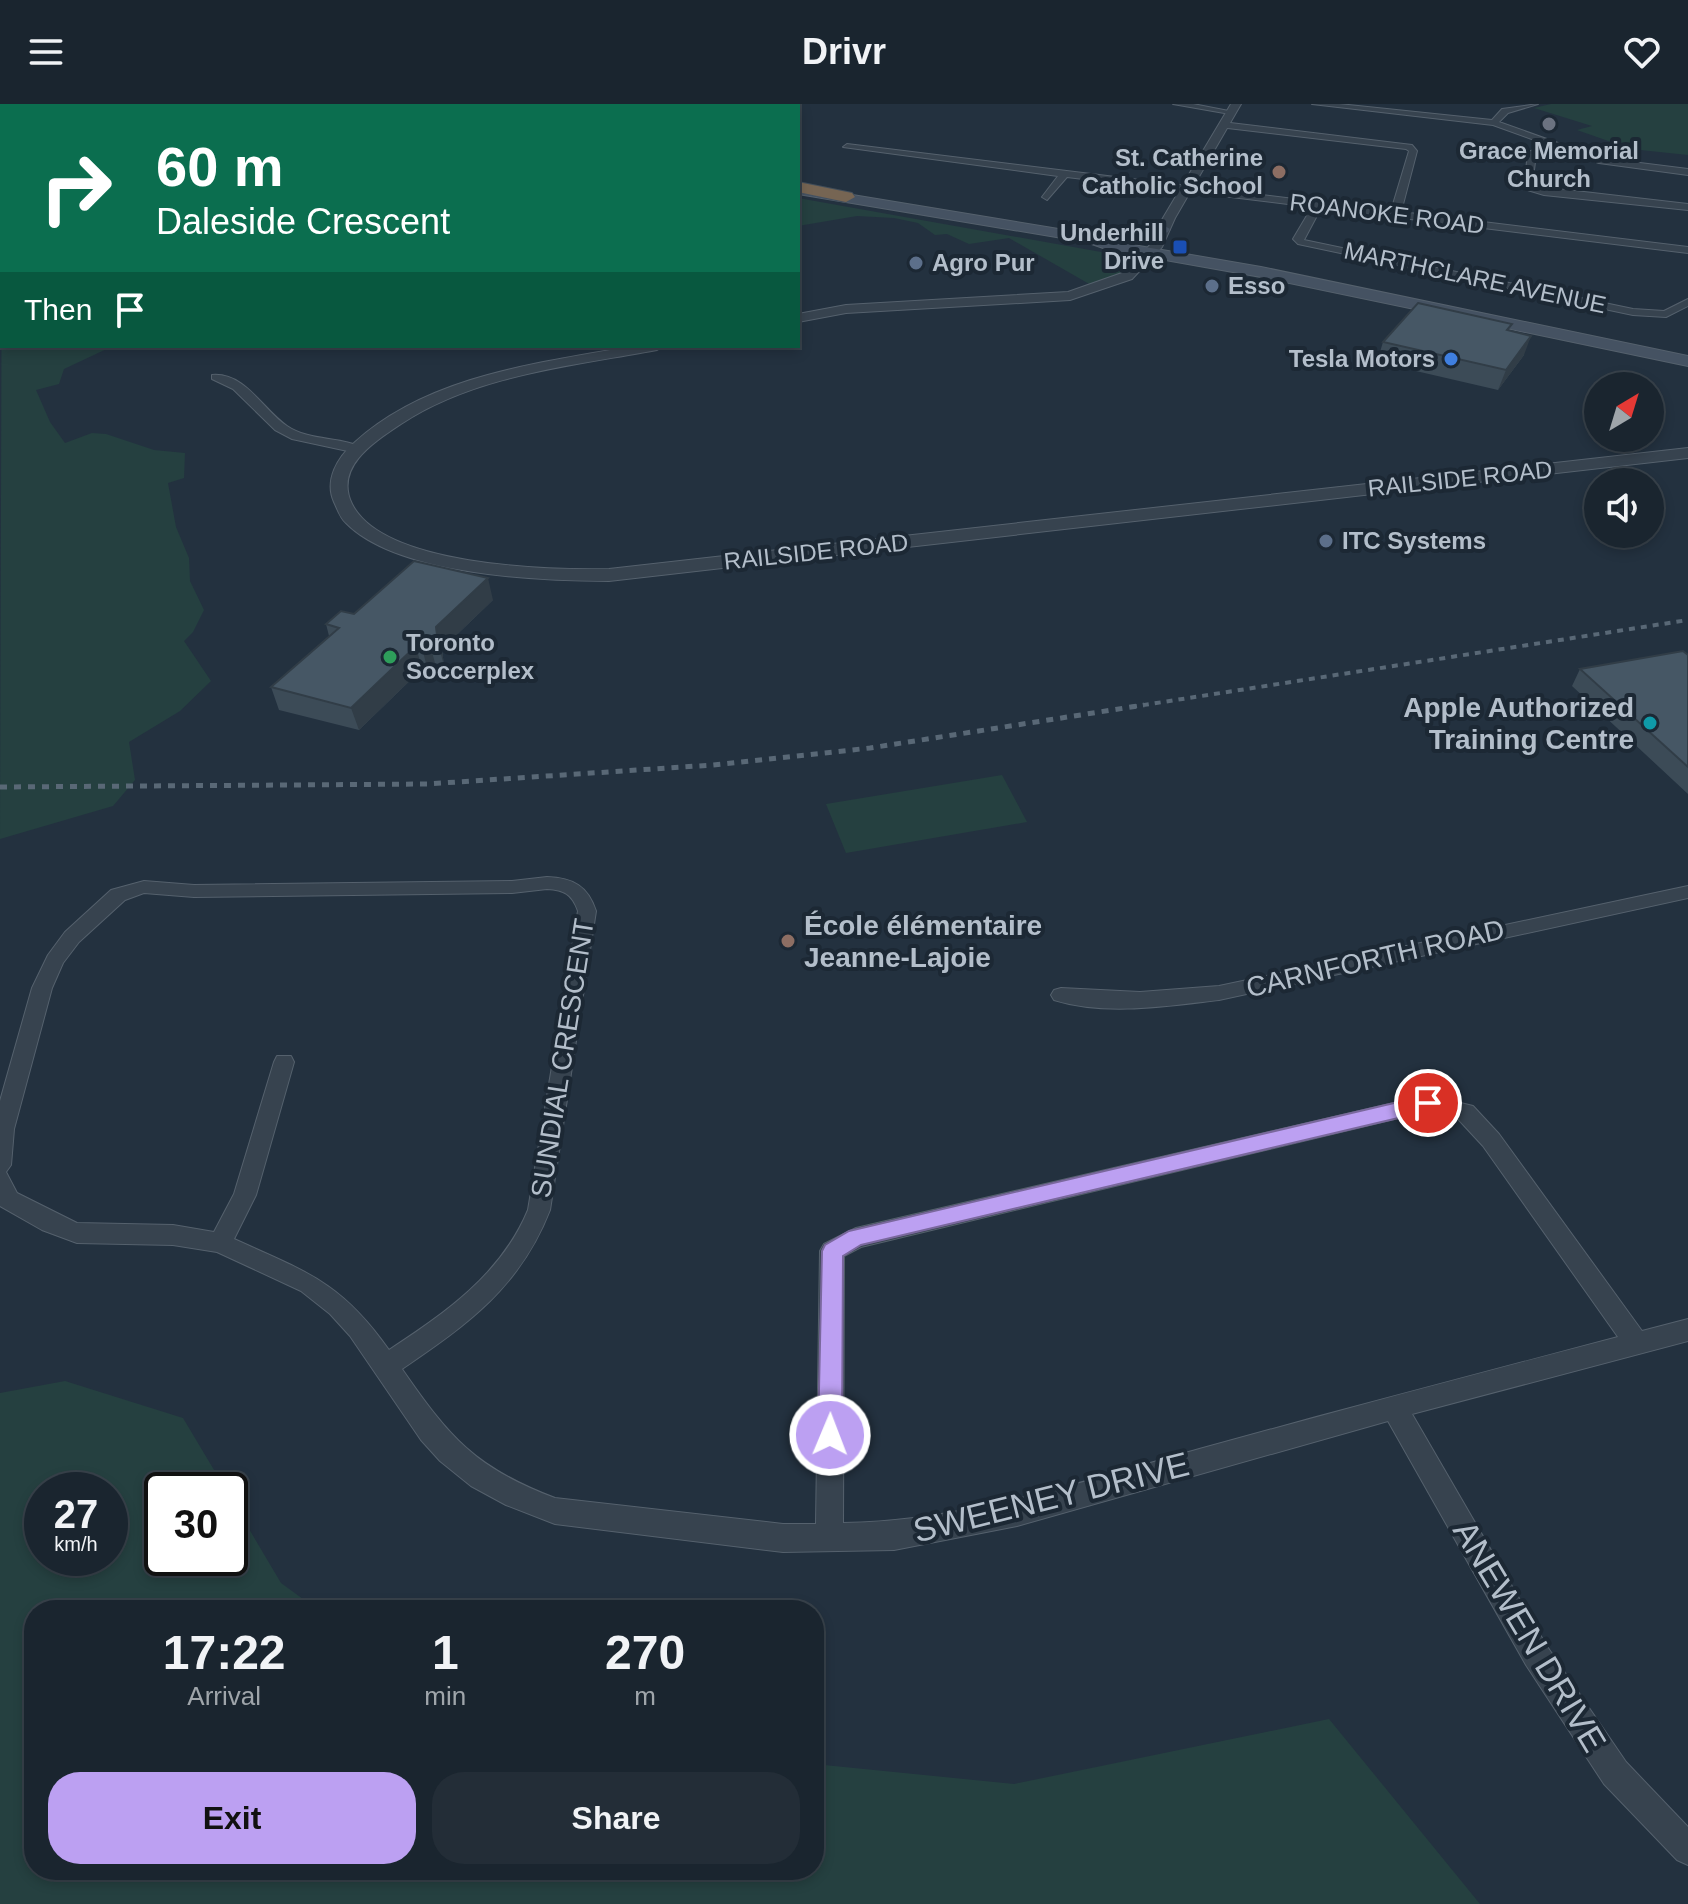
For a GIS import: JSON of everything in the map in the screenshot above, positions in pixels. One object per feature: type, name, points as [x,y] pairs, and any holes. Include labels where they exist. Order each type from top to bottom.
[{"type":"highway","points":[[800,189],[846,197]]},
{"type":"main road","points":[[846,197],[1153,250],[1683,362]]},
{"type":"main road","points":[[1089,238],[1139,238],[1163,229]]},
{"type":"street","points":[[800,318],[846,309],[1070,296],[1127,276],[1153,250],[1233,108],[1177,104]]},
{"type":"street","points":[[1316,104],[1494,123],[1599,160],[1688,172]]},
{"type":"street","points":[[1494,123],[1505,111],[1534,104]]},
{"type":"street","points":[[1222,125],[1409,147],[1413,151],[1395,215]]},
{"type":"street","points":[[1556,145],[1532,152],[1527,187],[1544,192],[1688,207]]},
{"type":"street","name":"ROANOKE ROAD","points":[[847,147],[1688,250]]},
{"type":"street","points":[[1047,197],[1064,174]]},
{"type":"street","name":"MARTHCLARE AVENUE","points":[[1318,205],[1298,239],[1301,242],[1633,312],[1666,314],[1688,302]]},
{"type":"street","name":"RAILSIDE ROAD","points":[[648,348],[450,391],[402,417],[357,449],[340,475],[340,500],[354,523],[379,540],[423,555],[514,572],[575,576],[657,570],[1688,453]]},
{"type":"street","points":[[216,377],[243,388],[273,422],[288,432],[312,441],[357,449]]},
{"type":"street","name":"SUNDIAL CRESCENT","points":[[0,1165],[3,1129],[42,988],[55,960],[72,937],[106,903],[134,888],[194,891],[561,883],[575,888],[584,899],[587,911],[539,1210],[531,1236],[513,1264],[487,1291],[386,1366]]},
{"type":"street","name":"CARNFORTH ROAD","points":[[1061,995],[1095,1000],[1142,1001],[1219,993],[1688,892]]},
{"type":"street","points":[[220,1243],[245,1195],[284,1062]]},
{"type":"street","points":[[829,1539],[832,1251],[856,1238],[1428,1103],[1465,1112],[1491,1140],[1637,1344]]},
{"type":"street","name":"SWEENEY DRIVE","points":[[1,1186],[8,1199],[25,1210],[77,1233],[173,1235],[220,1243],[309,1284],[338,1306],[386,1366],[430,1431],[449,1452],[480,1477],[515,1496],[555,1511],[783,1538],[894,1536],[1017,1513],[1394,1407],[1688,1330]]},
{"type":"street","name":"ANEWEN DRIVE","points":[[1394,1407],[1544,1668],[1615,1773],[1688,1849]]},
{"type":"green space","points":[[1551,104],[1688,104],[1688,155],[1631,149],[1577,130],[1592,126],[1534,108]]},
{"type":"green space","points":[[800,198],[1129,257],[1120,274],[1091,285],[1009,238],[969,244],[947,234],[935,235],[918,223],[857,216],[800,226]]},
{"type":"green space","points":[[1,348],[109,348],[64,369],[59,384],[36,390],[50,422],[65,443],[92,433],[106,434],[154,450],[185,453],[184,478],[168,483],[176,527],[189,558],[190,581],[204,610],[193,632],[184,641],[211,681],[180,711],[129,742],[135,780],[113,806],[0,839]]},
{"type":"green space","points":[[1002,775],[1027,822],[846,853],[826,804]]},
{"type":"green space","points":[[65,1381],[183,1418],[215,1472],[144,1472],[144,1576],[248,1576],[248,1527],[281,1583],[304,1600],[24,1600],[24,1880],[824,1880],[824,1765],[1014,1784],[1329,1719],[1480,1904],[0,1904],[0,1393]]},
{"type":"building","points":[[1418,303],[1512,324],[1507,330],[1531,336],[1506,370],[1383,342]]},
{"type":"building","name":"Toronto Soccerplex","points":[[414,561],[488,578],[436,627],[438,643],[429,641],[422,648],[416,646],[351,708],[271,687],[339,628],[326,624],[341,611],[354,614]]},
{"type":"building","name":"Apple Authorized Training Centre","points":[[1683,651],[1688,655],[1688,767],[1580,669]]},
{"type":"railway","points":[[1131,707],[1688,620]]},
{"type":"railway","points":[[0,787],[427,784],[713,765],[870,748],[1144,705]]},
{"type":"place","name":"Grace Memorial Church","points":[[1549,124]]},
{"type":"place","name":"St. Catherine Catholic School","points":[[1279,172]]},
{"type":"place","name":"Underhill Drive","points":[[1180,247]]},
{"type":"place","name":"Agro Pur","points":[[916,263]]},
{"type":"place","name":"Esso","points":[[1212,286]]},
{"type":"place","name":"Tesla Motors","points":[[1451,359]]},
{"type":"place","name":"ITC Systems","points":[[1326,541]]},
{"type":"place","name":"Toronto Soccerplex","points":[[390,657]]},
{"type":"place","name":"Apple Authorized Training Centre","points":[[1650,723]]},
{"type":"place","name":"École élémentaire Jeanne-Lajoie","points":[[788,941]]},
{"type":"route","points":[[830,1435],[832,1251],[856,1238],[1428,1103]]}]
